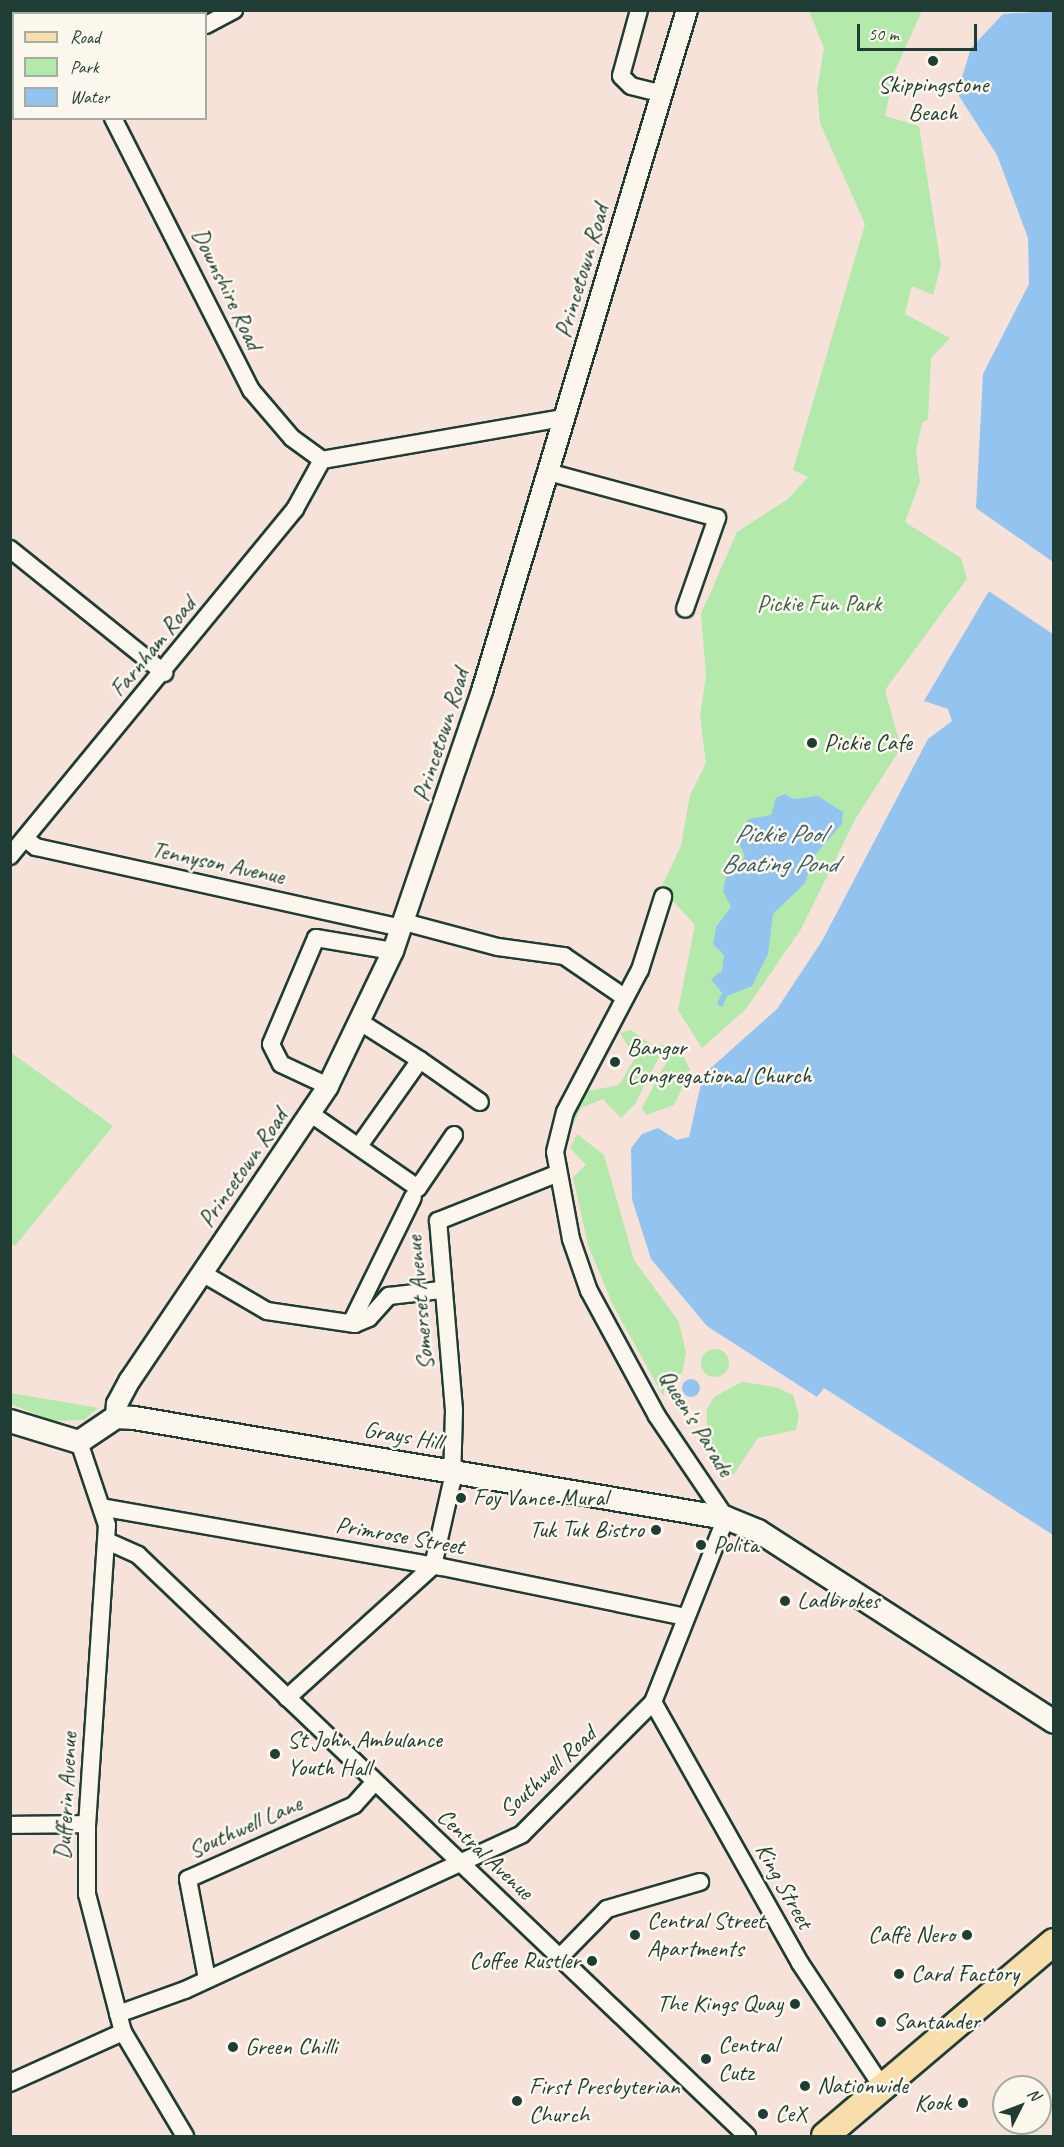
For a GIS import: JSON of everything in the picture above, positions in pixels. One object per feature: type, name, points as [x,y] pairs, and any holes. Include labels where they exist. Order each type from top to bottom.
[{"type":"main road","points":[[11,1424],[79,1442],[116,1418]]},
{"type":"main road","name":"Grays Hill","points":[[116,1418],[726,1518]]},
{"type":"main road","points":[[726,1518],[758,1531],[1053,1722]]},
{"type":"main road","points":[[825,2136],[1053,1942]]},
{"type":"street","points":[[207,24],[234,10]]},
{"type":"street","points":[[639,10],[621,76],[631,86],[662,94]]},
{"type":"street","name":"Princetown Road","points":[[116,1418],[117,1404],[130,1380],[328,1086],[362,1023],[393,951],[548,472],[687,10]]},
{"type":"street","name":"Downshire Road","points":[[114,120],[251,390],[292,438],[322,460]]},
{"type":"street","points":[[322,460],[563,418]]},
{"type":"street","name":"Farnham Road","points":[[10,856],[20,838],[164,673],[295,509],[322,460]]},
{"type":"street","points":[[548,472],[717,518],[685,609]]},
{"type":"street","points":[[10,549],[164,673]]},
{"type":"street","name":"Tennyson Avenue","points":[[20,838],[36,847],[498,947],[564,956],[624,997]]},
{"type":"street","name":"Queen's Parade","points":[[663,897],[646,955],[565,1112],[555,1152],[556,1174],[589,1291],[694,1475],[726,1518]]},
{"type":"street","points":[[328,1086],[281,1064],[271,1044],[316,938],[393,951]]},
{"type":"street","points":[[362,1023],[480,1102]]},
{"type":"street","points":[[359,1146],[420,1060]]},
{"type":"street","points":[[311,1114],[418,1188],[454,1135]]},
{"type":"street","name":"Somerset Avenue","points":[[433,1566],[452,1472],[454,1410],[441,1290],[440,1219],[556,1174]]},
{"type":"street","points":[[351,1323],[413,1197]]},
{"type":"street","points":[[202,1273],[267,1311],[351,1323],[369,1318],[389,1296],[441,1290]]},
{"type":"street","name":"Dufferin Avenue","points":[[79,1442],[106,1508],[107,1541],[87,1824],[87,1894],[123,2032],[185,2136]]},
{"type":"street","name":"Primrose Street","points":[[106,1508],[433,1566],[686,1617]]},
{"type":"street","name":"Southwell Road","points":[[118,2014],[207,1979],[460,1865],[522,1834],[653,1702],[726,1518]]},
{"type":"street","name":"Central Avenue","points":[[107,1541],[138,1555],[460,1865],[747,2136]]},
{"type":"street","points":[[287,1698],[433,1566]]},
{"type":"street","name":"King Street","points":[[653,1702],[800,1963],[883,2088]]},
{"type":"street","name":"Southwell Lane","points":[[207,1979],[188,1879],[354,1806],[375,1782]]},
{"type":"street","points":[[10,1825],[87,1824]]},
{"type":"street","points":[[560,1957],[607,1910],[700,1882]]},
{"type":"street","points":[[10,2083],[123,2032]]},
{"type":"green space","name":"Pickie Fun Park","points":[[809,11],[922,11],[894,73],[885,116],[919,126],[941,265],[933,295],[912,286],[905,314],[950,338],[931,358],[928,419],[922,423],[916,452],[920,482],[905,522],[961,558],[967,579],[885,690],[901,748],[857,816],[801,929],[746,1009],[702,1048],[678,1010],[695,925],[661,888],[681,846],[690,795],[706,763],[700,716],[706,675],[701,614],[737,532],[788,499],[808,477],[793,470],[865,224],[820,123],[817,90],[824,48]]},
{"type":"green space","points":[[631,1030],[652,1045],[665,1045],[635,1104],[621,1118],[603,1099],[581,1108],[570,1132],[583,1092],[619,1085],[635,1058],[620,1033]]},
{"type":"green space","points":[[677,1042],[690,1070],[686,1080],[674,1105],[646,1115],[642,1108]]},
{"type":"green space","points":[[10,1052],[113,1126],[15,1246],[10,1243]]},
{"type":"green space","points":[[577,1134],[604,1155],[634,1260],[679,1322],[686,1353],[682,1373],[672,1381],[668,1377],[663,1396],[613,1305],[588,1245],[573,1177],[586,1165],[570,1148]]},
{"type":"green space","points":[[715,1349],[725,1353],[729,1363],[725,1373],[715,1377],[705,1373],[701,1363],[705,1353]]},
{"type":"green space","points":[[742,1382],[776,1387],[793,1395],[799,1415],[796,1430],[758,1438],[734,1474],[724,1476],[706,1439],[707,1409],[714,1397]]},
{"type":"green space","points":[[11,1393],[98,1408],[84,1420],[53,1421],[11,1404]]},
{"type":"water","points":[[1053,11],[1053,568],[995,529],[976,508],[983,374],[1029,284],[1028,238],[997,155],[957,93],[971,48],[1003,14]]},
{"type":"water","points":[[989,591],[1053,634],[1053,1535],[824,1388],[817,1397],[707,1326],[651,1259],[632,1199],[631,1148],[642,1134],[658,1128],[677,1140],[689,1137],[703,1075],[777,1009],[822,941],[928,739],[952,721],[948,709],[924,701]]},
{"type":"water","name":"Pickie Pool Boating Pond","points":[[785,794],[794,799],[818,796],[843,812],[842,824],[814,856],[805,883],[773,914],[768,954],[752,986],[727,996],[722,1007],[717,1004],[722,993],[711,979],[722,971],[724,955],[713,944],[716,927],[731,907],[723,891],[727,872],[738,869],[745,856],[737,839],[741,828],[749,819],[771,815],[776,798]]},
{"type":"water","points":[[691,1379],[697,1382],[700,1388],[697,1394],[691,1397],[685,1394],[682,1388],[685,1382]]},
{"type":"pier","points":[[973,506],[1053,562],[1054,571],[993,531]]},
{"type":"pier","points":[[988,588],[1054,630],[1053,634],[989,591]]},
{"type":"place","name":"Skippingstone Beach","points":[[933,61]]},
{"type":"place","name":"Pickie Cafe","points":[[812,743]]},
{"type":"place","name":"Bangor Congregational Church","points":[[615,1062]]},
{"type":"place","name":"Foy Vance Mural","points":[[461,1498]]},
{"type":"place","name":"Tuk Tuk Bistro","points":[[656,1530]]},
{"type":"place","name":"Polita","points":[[701,1545]]},
{"type":"place","name":"Ladbrokes","points":[[785,1601]]},
{"type":"place","name":"St John Ambulance Youth Hall","points":[[275,1754]]},
{"type":"place","name":"Central Street Apartments","points":[[635,1935]]},
{"type":"place","name":"Caffè Nero","points":[[967,1935]]},
{"type":"place","name":"Coffee Rustler","points":[[592,1961]]},
{"type":"place","name":"Card Factory","points":[[899,1974]]},
{"type":"place","name":"The Kings Quay","points":[[795,2004]]},
{"type":"place","name":"Santander","points":[[881,2022]]},
{"type":"place","name":"Green Chilli","points":[[233,2047]]},
{"type":"place","name":"Central Cutz","points":[[706,2059]]},
{"type":"place","name":"Nationwide","points":[[805,2086]]},
{"type":"place","name":"First Presbyterian Church","points":[[517,2101]]},
{"type":"place","name":"Kook","points":[[963,2103]]},
{"type":"place","name":"CeX","points":[[763,2114]]}]
